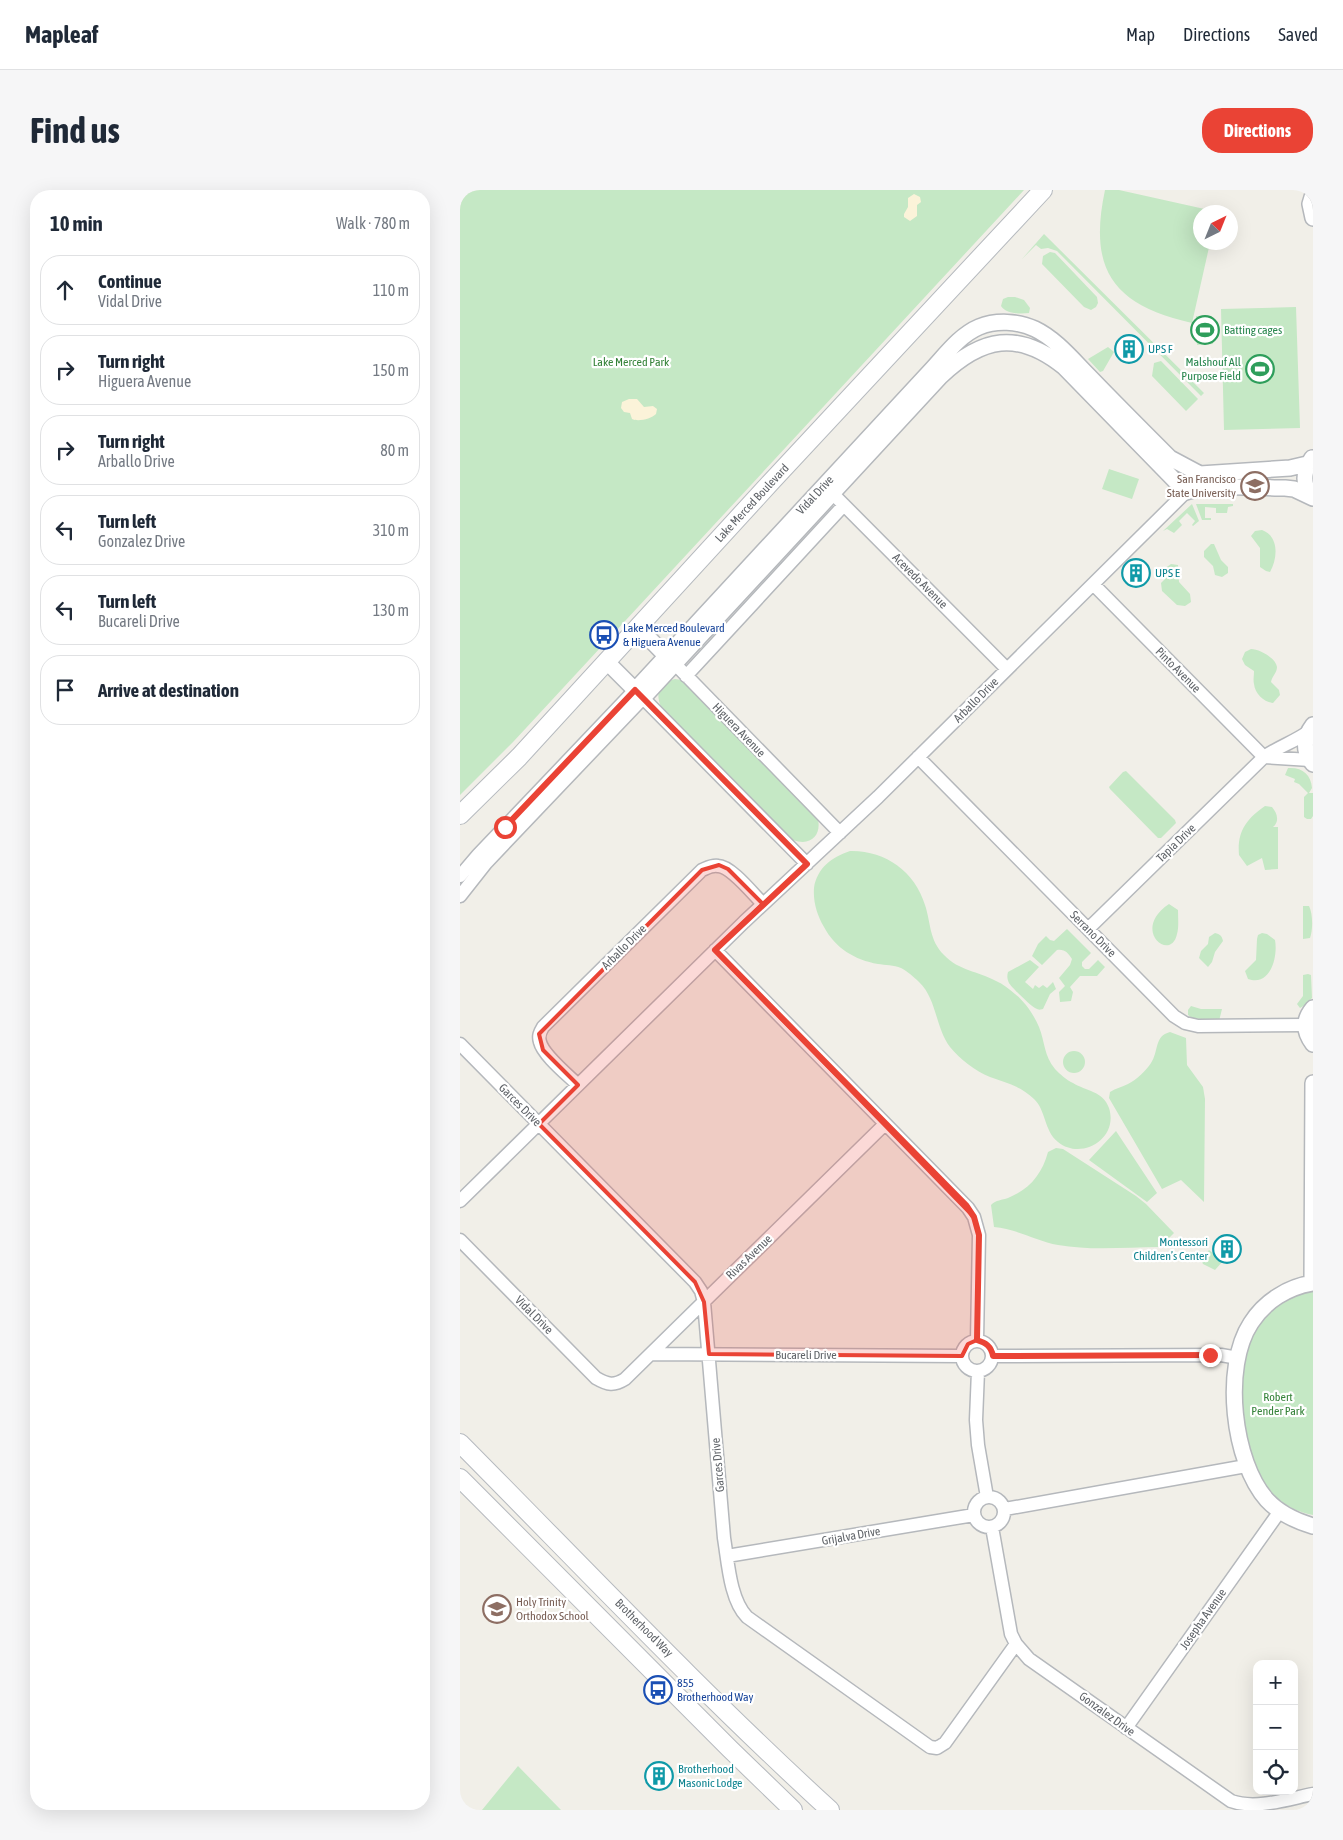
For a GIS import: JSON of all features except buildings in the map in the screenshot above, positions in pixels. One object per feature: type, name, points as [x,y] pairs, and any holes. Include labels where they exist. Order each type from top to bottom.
[{"type":"main road","name":"Lake Merced Boulevard","points":[[460,816],[514,761],[1043,190]]},
{"type":"main road","name":"Brotherhood Way","points":[[460,1443],[701,1687],[830,1810]]},
{"type":"main road","name":"Brotherhood Way","points":[[460,1478],[793,1810]]},
{"type":"street","points":[[1313,194],[1310,204],[1313,218]]},
{"type":"street","name":"Vidal Drive","points":[[460,896],[486,863],[933,368],[967,335],[978,328],[1006,322],[1034,328],[1054,351],[1170,458],[1200,474],[1207,473]]},
{"type":"street","points":[[967,335],[975,350]]},
{"type":"street","name":"Vidal Drive","points":[[670,660],[832,493],[952,365],[975,350],[987,345],[1002,343],[1018,344],[1054,351],[1064,367],[1186,492]]},
{"type":"street","points":[[1207,473],[1290,468],[1310,460]]},
{"type":"street","points":[[1310,460],[1304,481],[1307,490],[1313,498]]},
{"type":"street","name":"Arballo Drive","points":[[460,1201],[715,950],[840,833],[1207,473]]},
{"type":"street","points":[[1186,492],[1195,489],[1211,488],[1285,488],[1294,489],[1313,498]]},
{"type":"street","name":"Acevedo Avenue","points":[[832,493],[1007,669]]},
{"type":"street","points":[[686,676],[844,505]]},
{"type":"street","name":"Pinto Avenue","points":[[1093,584],[1264,757]]},
{"type":"street","name":"Higuera Avenue","points":[[638,627],[840,833]]},
{"type":"street","points":[[606,661],[807,864]]},
{"type":"street","name":"Vidal Drive","points":[[460,876],[478,855],[639,694]]},
{"type":"street","points":[[1264,757],[1311,762],[1305,748],[1310,729]]},
{"type":"street","name":"Tapia Drive","points":[[1088,930],[1264,757],[1277,748],[1297,740],[1310,729]]},
{"type":"street","name":"Serrano Drive","points":[[918,757],[1174,1016],[1185,1023],[1198,1026],[1305,1025]]},
{"type":"street","name":"Arballo Drive","points":[[578,1085],[543,1050],[539,1042],[539,1034],[543,1027],[702,870],[710,866],[728,869],[763,904]]},
{"type":"street","points":[[715,950],[968,1208],[974,1217],[979,1235],[977,1340]]},
{"type":"street","points":[[1313,1008],[1307,1016],[1305,1025],[1308,1037],[1313,1044]]},
{"type":"street","name":"Garces Drive","points":[[460,1044],[695,1282],[701,1291],[704,1302],[727,1556],[737,1603],[741,1611],[930,1747],[937,1748],[944,1743],[1016,1644]]},
{"type":"street","points":[[1313,1083],[1312,1283],[1288,1290],[1261,1310],[1250,1324],[1243,1340],[1235,1381],[1236,1425],[1246,1466],[1259,1490],[1280,1511],[1300,1522],[1313,1526]]},
{"type":"street","name":"Rivas Avenue","points":[[610,1384],[618,1384],[626,1379],[885,1124]]},
{"type":"street","name":"Vidal Drive","points":[[460,1240],[596,1378],[610,1384]]},
{"type":"street","points":[[977,1340],[989,1346],[993,1356],[988,1367],[978,1371],[966,1367],[962,1356],[963,1349],[968,1344],[977,1340]]},
{"type":"street","name":"Bucareli Drive","points":[[651,1354],[962,1356]]},
{"type":"street","points":[[993,1356],[1221,1355],[1238,1358]]},
{"type":"street","points":[[978,1371],[976,1420],[978,1445],[987,1497]]},
{"type":"street","points":[[1004,1509],[1246,1466]]},
{"type":"street","points":[[987,1497],[998,1499],[1004,1509],[1002,1520],[992,1527],[982,1525],[974,1515],[977,1503],[987,1497]]},
{"type":"street","name":"Josepha Avenue","points":[[1126,1728],[1280,1511]]},
{"type":"street","name":"Grijalva Drive","points":[[727,1556],[974,1515]]},
{"type":"street","name":"Gonzalez Drive","points":[[992,1527],[1011,1634],[1016,1644],[1029,1659],[1222,1796],[1239,1804],[1254,1805],[1313,1794]]},
{"type":"highlighted area","points":[[719,865],[728,869],[763,904],[715,950],[974,1217],[979,1235],[977,1340],[968,1344],[962,1356],[709,1354],[704,1302],[695,1282],[539,1124],[578,1085],[543,1050],[539,1034],[702,870]]},
{"type":"green space","name":"Lake Merced Park","points":[[460,190],[1024,190],[514,741],[460,795]]},
{"type":"green space","points":[[1105,190],[1119,190],[1193,206],[1193,250],[1208,250],[1192,323],[1143,306],[1125,294],[1112,280],[1104,262],[1100,242]]},
{"type":"green space","points":[[1044,234],[1204,393],[1201,396],[1057,251],[1048,248],[1041,249],[1036,245],[1022,259]]},
{"type":"green space","points":[[1050,252],[1055,253],[1097,297],[1098,303],[1096,307],[1091,310],[1084,307],[1042,264],[1043,256]]},
{"type":"green space","points":[[1015,297],[1024,300],[1030,308],[1029,313],[1010,312],[1003,309],[1001,306],[1003,299]]},
{"type":"green space","name":"Malshouf All Purpose Field","points":[[1296,307],[1300,428],[1224,430],[1221,309]]},
{"type":"green space","name":"Batting cages","points":[[1196,316],[1212,316],[1213,344],[1197,345]]},
{"type":"green space","points":[[1108,347],[1114,352],[1103,371],[1100,372],[1088,359]]},
{"type":"green space","points":[[1161,361],[1198,399],[1186,411],[1152,376],[1154,363]]},
{"type":"green space","points":[[1109,469],[1139,479],[1132,499],[1102,489]]},
{"type":"green space","points":[[1192,504],[1199,521],[1193,526],[1195,521],[1187,513],[1179,521],[1182,525],[1174,533],[1167,529],[1163,531]]},
{"type":"green space","points":[[1196,504],[1233,504],[1233,506],[1228,507],[1227,513],[1216,513],[1216,508],[1205,507],[1205,518],[1211,518],[1211,520],[1202,520]]},
{"type":"green space","points":[[1262,530],[1272,537],[1274,542],[1275,560],[1270,572],[1260,567],[1260,548],[1251,536],[1255,531]]},
{"type":"green space","points":[[1211,544],[1214,544],[1221,560],[1228,567],[1228,573],[1222,577],[1215,575],[1213,566],[1204,557],[1204,551]]},
{"type":"green space","points":[[1171,564],[1178,565],[1179,582],[1190,594],[1191,602],[1185,606],[1177,605],[1162,591],[1161,583],[1165,579],[1164,569]]},
{"type":"green space","points":[[1251,649],[1267,655],[1276,664],[1277,669],[1271,682],[1279,690],[1280,695],[1273,703],[1260,697],[1255,688],[1254,671],[1245,665],[1242,659],[1245,652]]},
{"type":"green space","points":[[675,679],[682,680],[689,685],[817,815],[817,833],[811,840],[800,842],[793,840],[661,707],[658,697],[660,689],[665,683]]},
{"type":"green space","points":[[1288,768],[1305,772],[1310,779],[1312,788],[1309,793],[1313,793],[1313,816],[1311,819],[1304,817],[1304,797],[1308,793],[1299,784],[1294,782],[1295,779],[1285,775]]},
{"type":"green space","points":[[1126,771],[1175,820],[1176,823],[1161,838],[1158,838],[1110,789],[1109,787]]},
{"type":"green space","points":[[1265,806],[1272,807],[1277,817],[1273,827],[1278,827],[1278,869],[1265,870],[1262,858],[1247,866],[1239,855],[1241,833],[1244,827]]},
{"type":"green space","points":[[850,851],[875,854],[896,865],[906,873],[920,893],[933,937],[944,955],[962,968],[1001,984],[1010,990],[1029,1009],[1037,1022],[1047,1054],[1055,1069],[1068,1080],[1103,1098],[1109,1108],[1111,1119],[1108,1129],[1096,1144],[1087,1148],[1077,1149],[1067,1147],[1058,1142],[1050,1132],[1041,1109],[1034,1099],[1013,1085],[990,1077],[973,1068],[950,1047],[941,1031],[933,1005],[925,989],[915,978],[898,967],[870,962],[854,956],[846,952],[834,941],[817,913],[814,888],[818,875],[826,864],[837,856]]},
{"type":"green space","points":[[1169,904],[1178,910],[1178,925],[1177,934],[1173,942],[1168,945],[1156,940],[1153,933],[1153,924],[1158,914]]},
{"type":"green space","points":[[1303,906],[1309,906],[1312,931],[1310,938],[1303,939]]},
{"type":"green space","points":[[1067,929],[1091,953],[1082,962],[1082,966],[1085,969],[1089,969],[1098,960],[1105,967],[1097,976],[1080,976],[1070,987],[1073,992],[1071,1001],[1060,1002],[1059,992],[1065,986],[1059,978],[1070,965],[1072,959],[1066,952],[1057,950],[1042,965],[1032,956],[1038,944],[1046,936],[1054,941]]},
{"type":"green space","points":[[1215,933],[1223,941],[1208,967],[1199,958],[1201,951],[1208,944],[1209,937]]},
{"type":"green space","points":[[1262,933],[1275,940],[1274,961],[1262,979],[1248,979],[1245,971],[1256,960],[1257,939],[1258,935]]},
{"type":"green space","points":[[1030,960],[1039,967],[1025,982],[1033,989],[1035,985],[1039,988],[1043,985],[1047,988],[1053,982],[1056,989],[1050,994],[1043,1009],[1035,1008],[1030,1004],[1013,988],[1008,980],[1008,972]]},
{"type":"green space","points":[[1303,975],[1311,975],[1312,998],[1300,1008],[1297,1004],[1303,996]]},
{"type":"green space","points":[[1191,1006],[1201,1009],[1222,1009],[1219,1021],[1192,1018],[1188,1015],[1188,1010]]},
{"type":"green space","points":[[1170,1032],[1186,1038],[1187,1065],[1203,1087],[1205,1099],[1204,1202],[1181,1180],[1162,1189],[1109,1098],[1110,1092],[1114,1089],[1126,1085],[1141,1075],[1151,1063],[1161,1037]]},
{"type":"green space","points":[[1070,1051],[1078,1051],[1085,1058],[1085,1066],[1078,1073],[1070,1073],[1063,1066],[1063,1058]]},
{"type":"green space","points":[[1116,1131],[1157,1193],[1147,1202],[1089,1160]]},
{"type":"green space","points":[[1056,1148],[1063,1149],[1136,1196],[1174,1233],[1160,1247],[1096,1248],[1058,1245],[1011,1230],[994,1227],[991,1205],[1016,1194],[1029,1185],[1039,1174],[1048,1152]]},
{"type":"green space","points":[[1209,1250],[1223,1261],[1215,1270],[1203,1264],[1201,1260]]},
{"type":"green space","name":"Robert Pender Park","points":[[1313,1289],[1313,1515],[1288,1506],[1276,1497],[1263,1480],[1254,1460],[1247,1436],[1242,1384],[1245,1360],[1251,1337],[1261,1319],[1278,1304]]},
{"type":"green space","points":[[518,1766],[561,1810],[482,1810]]},
{"type":"sand","points":[[914,194],[920,197],[921,202],[917,205],[917,216],[910,221],[904,217],[904,214],[908,207],[908,198]]},
{"type":"sand","points":[[629,399],[637,399],[644,407],[653,406],[657,409],[656,414],[644,420],[632,419],[630,413],[624,412],[621,408],[622,402]]},
{"type":"place","name":"Batting cages","points":[[1205,330]]},
{"type":"place","name":"UPS F","points":[[1129,349]]},
{"type":"place","name":"Malshouf All Purpose Field","points":[[1260,369]]},
{"type":"place","name":"San Francisco State University","points":[[1255,486]]},
{"type":"place","name":"UPS E","points":[[1136,573]]},
{"type":"place","name":"Lake Merced Boulevard & Higuera Avenue","points":[[604,635]]},
{"type":"place","name":"Montessori Children’s Center","points":[[1227,1249]]},
{"type":"place","name":"Holy Trinity Orthodox School","points":[[497,1609]]},
{"type":"place","name":"855 Brotherhood Way","points":[[658,1690]]},
{"type":"place","name":"Brotherhood Masonic Lodge","points":[[659,1776]]},
{"type":"route","points":[[505,827],[635,690],[807,864],[715,950],[966,1205],[978,1226],[979,1235],[977,1340],[989,1346],[993,1356],[1210,1355]]}]
